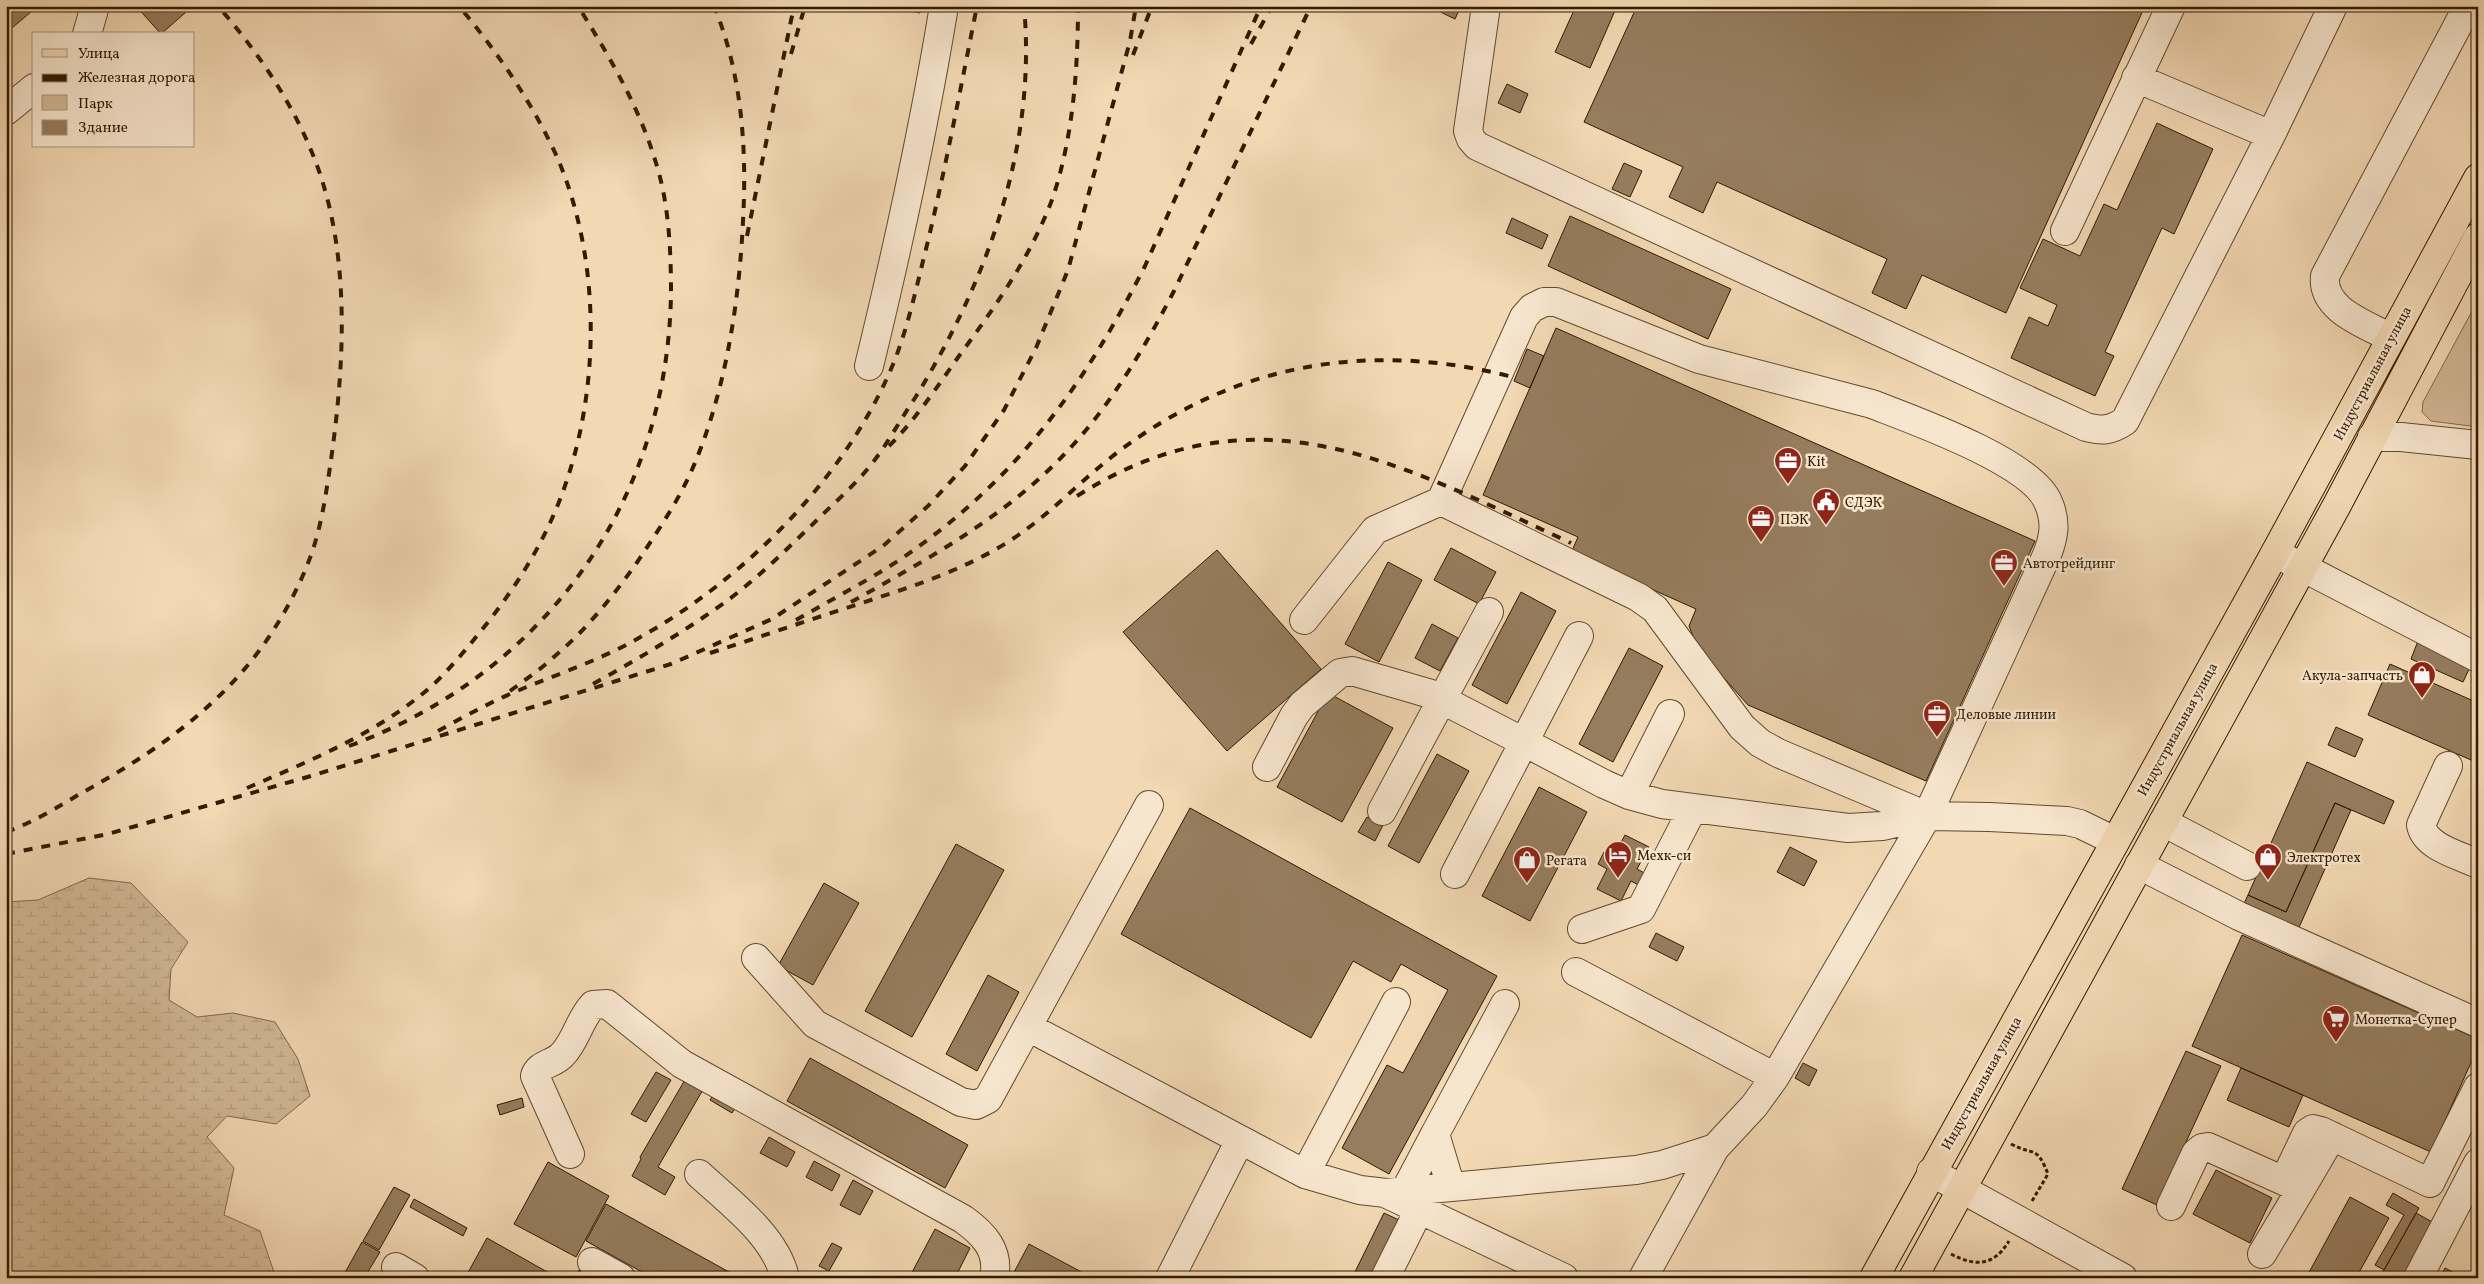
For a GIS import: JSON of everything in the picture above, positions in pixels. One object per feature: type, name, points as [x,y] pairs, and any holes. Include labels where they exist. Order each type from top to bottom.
[{"type":"main road","name":"Индустриальная улица","points":[[1874,1278],[2275,553],[2478,178]]},
{"type":"main road","points":[[1913,1278],[2302,567],[2478,238]]},
{"type":"street","points":[[88,32],[95,6]]},
{"type":"street","points":[[869,366],[902,230],[930,95],[944,6]]},
{"type":"street","points":[[1486,6],[1468,131],[1471,139],[1477,146],[2076,422],[2104,431],[2115,428],[2124,421],[2271,135],[2333,6]]},
{"type":"street","points":[[2065,231],[2171,6]]},
{"type":"street","points":[[2391,338],[2338,308],[2328,298],[2324,287],[2324,276],[2468,6]]},
{"type":"street","points":[[2136,78],[2271,135]]},
{"type":"street","points":[[6,111],[32,90]]},
{"type":"street","points":[[1304,620],[1375,530],[1440,501],[1524,318],[1532,308],[1544,302],[1556,302],[1569,306],[1699,359],[1872,404],[1994,456],[2018,471],[2038,487],[2048,500],[2054,522],[2053,539],[1927,816],[1775,1076],[1754,1106],[1715,1148],[1643,1278]]},
{"type":"street","points":[[2372,437],[2401,437],[2478,445]]},
{"type":"street","points":[[1440,501],[1638,597],[1655,609],[1742,727],[1760,743],[1778,753],[1927,816]]},
{"type":"street","points":[[2275,553],[2478,658]]},
{"type":"street","points":[[1382,811],[1489,612]]},
{"type":"street","points":[[1454,874],[1579,636]]},
{"type":"street","points":[[1266,768],[1302,705],[1340,673],[1352,671],[1442,699],[1629,795],[1662,804],[1848,828],[1882,826],[1927,816],[1989,816],[2067,821],[2080,824],[2115,841]]},
{"type":"street","points":[[1629,795],[1670,714]]},
{"type":"street","points":[[2448,766],[2421,825],[2423,834],[2430,841],[2478,864]]},
{"type":"street","points":[[756,958],[815,1024],[961,1102],[976,1105],[988,1100],[1148,805]]},
{"type":"street","points":[[1582,929],[1641,910],[1693,808]]},
{"type":"street","points":[[2163,822],[2247,866]]},
{"type":"street","points":[[2139,864],[2239,916],[2478,1022]]},
{"type":"street","points":[[1576,972],[1775,1076]]},
{"type":"street","points":[[1304,1174],[1396,1002]]},
{"type":"street","points":[[570,1154],[535,1076],[540,1068],[562,1055],[586,1012],[593,1006],[607,1004],[682,1064],[963,1219],[979,1230],[990,1244],[996,1259],[994,1278]]},
{"type":"street","points":[[1385,1278],[1418,1194],[1435,1134],[1505,1004]]},
{"type":"street","points":[[1028,1027],[1304,1174],[1360,1190],[1418,1194],[1636,1170],[1662,1165],[1715,1148]]},
{"type":"street","points":[[2430,1183],[2478,1087]]},
{"type":"street","points":[[1418,1194],[1435,1134]]},
{"type":"street","points":[[2262,1254],[2293,1185],[2332,1136],[2469,1201]]},
{"type":"street","points":[[1170,1278],[1240,1140]]},
{"type":"street","points":[[2171,1206],[2196,1153],[2202,1148],[2208,1147],[2293,1185]]},
{"type":"street","points":[[2418,1278],[2469,1201],[2478,1163]]},
{"type":"street","points":[[1931,1172],[2123,1278]]},
{"type":"street","points":[[699,1174],[766,1238],[777,1254],[785,1278]]},
{"type":"street","points":[[1418,1194],[1528,1270],[1564,1278]]},
{"type":"street","points":[[592,1262],[621,1278]]},
{"type":"green space","points":[[2478,300],[2478,427],[2431,421],[2422,412],[2423,402]]},
{"type":"green space","points":[[89,878],[131,883],[188,942],[171,969],[169,1000],[197,1017],[233,1013],[275,1022],[298,1059],[310,1096],[276,1124],[227,1116],[207,1137],[234,1168],[224,1215],[260,1231],[276,1278],[6,1278],[6,902],[38,900]]},
{"type":"building","points":[[6,6],[38,6],[6,33]]},
{"type":"building","points":[[136,6],[193,6],[163,32],[159,32]]},
{"type":"building","points":[[885,6],[921,6],[920,13]]},
{"type":"building","points":[[1428,6],[1461,6],[1455,19]]},
{"type":"building","points":[[1576,6],[1617,6],[1590,68],[1555,52]]},
{"type":"building","points":[[1637,6],[2145,6],[2006,313],[1922,275],[1906,309],[1872,293],[1887,259],[1717,182],[1703,213],[1669,197],[1683,167],[1584,122]]},
{"type":"building","points":[[1507,84],[1528,94],[1520,113],[1498,103]]},
{"type":"building","points":[[2157,123],[2213,149],[2174,234],[2162,228],[2105,352],[2114,356],[2095,396],[2011,358],[2029,317],[2048,326],[2057,305],[2020,288],[2043,239],[2080,256],[2104,204],[2117,210]]},
{"type":"building","points":[[1624,163],[1642,171],[1630,197],[1612,189]]},
{"type":"building","points":[[1570,216],[1731,289],[1708,339],[1548,266]]},
{"type":"building","points":[[1512,218],[1548,235],[1542,249],[1506,233]]},
{"type":"building","points":[[1556,328],[2035,541],[1926,781],[1748,705],[1698,649],[1689,626],[1696,609],[1571,553],[1578,537],[1483,495]]},
{"type":"building","points":[[1527,349],[1544,356],[1530,388],[1514,381]]},
{"type":"building","points":[[1451,548],[1496,572],[1479,604],[1434,580]]},
{"type":"building","points":[[1217,550],[1321,669],[1227,751],[1123,632]]},
{"type":"building","points":[[1388,562],[1422,580],[1379,662],[1345,644]]},
{"type":"building","points":[[1521,592],[1556,611],[1507,704],[1472,685]]},
{"type":"building","points":[[1432,624],[1458,638],[1440,671],[1415,658]]},
{"type":"building","points":[[2418,641],[2471,665],[2463,682],[2411,659]]},
{"type":"building","points":[[1629,648],[1663,666],[1613,762],[1579,744]]},
{"type":"building","points":[[2390,664],[2478,703],[2478,763],[2368,715]]},
{"type":"building","points":[[1328,693],[1393,728],[1342,822],[1277,787]]},
{"type":"building","points":[[2336,727],[2363,739],[2355,757],[2328,745]]},
{"type":"building","points":[[1437,754],[1469,771],[1419,863],[1388,846]]},
{"type":"building","points":[[2307,762],[2394,801],[2384,824],[2335,803],[2286,912],[2248,895]]},
{"type":"building","points":[[1539,787],[1587,812],[1530,921],[1482,896]]},
{"type":"building","points":[[2335,803],[2351,810],[2297,932],[2242,908],[2248,895],[2286,912]]},
{"type":"building","points":[[1190,808],[1497,976],[1389,1174],[1342,1148],[1387,1065],[1403,1073],[1448,990],[1401,964],[1391,982],[1353,961],[1311,1038],[1121,934]]},
{"type":"building","points":[[1367,817],[1383,825],[1375,841],[1358,832]]},
{"type":"building","points":[[1625,835],[1649,847],[1637,869],[1648,875],[1642,887],[1631,881],[1621,901],[1597,889],[1607,869],[1598,864],[1604,852],[1613,857]]},
{"type":"building","points":[[956,844],[1004,870],[912,1037],[865,1011]]},
{"type":"building","points":[[1790,847],[1817,861],[1804,886],[1777,872]]},
{"type":"building","points":[[824,883],[859,903],[813,985],[778,966]]},
{"type":"building","points":[[1656,933],[1684,947],[1677,961],[1649,947]]},
{"type":"building","name":"Монетка-Супер","points":[[2242,935],[2478,1039],[2478,1047],[2431,1152],[2192,1046]]},
{"type":"building","points":[[988,975],[1019,992],[977,1071],[946,1054]]},
{"type":"building","points":[[2186,1051],[2221,1066],[2157,1205],[2122,1189]]},
{"type":"building","points":[[810,1058],[968,1145],[945,1188],[787,1101]]},
{"type":"building","points":[[1803,1063],[1817,1070],[1809,1086],[1795,1078]]},
{"type":"building","points":[[2241,1068],[2303,1095],[2289,1127],[2227,1100]]},
{"type":"building","points":[[656,1072],[671,1080],[646,1122],[631,1114]]},
{"type":"building","points":[[686,1078],[704,1088],[658,1167],[675,1177],[665,1195],[632,1176],[641,1159],[640,1157]]},
{"type":"building","points":[[715,1092],[737,1105],[732,1113],[710,1100]]},
{"type":"building","points":[[522,1098],[524,1107],[500,1115],[497,1105]]},
{"type":"building","points":[[769,1137],[795,1152],[787,1167],[760,1153]]},
{"type":"building","points":[[814,1161],[840,1175],[832,1191],[806,1177]]},
{"type":"building","points":[[548,1162],[609,1196],[576,1257],[514,1224]]},
{"type":"building","points":[[2216,1170],[2272,1198],[2250,1243],[2193,1214]]},
{"type":"building","points":[[853,1180],[873,1191],[860,1215],[840,1205]]},
{"type":"building","points":[[394,1187],[410,1195],[379,1250],[363,1241]]},
{"type":"building","points":[[2393,1193],[2419,1208],[2384,1270],[2375,1265],[2404,1215],[2386,1205]]},
{"type":"building","points":[[2350,1197],[2389,1218],[2356,1278],[2306,1278]]},
{"type":"building","points":[[414,1199],[467,1228],[463,1236],[410,1207]]},
{"type":"building","points":[[606,1204],[740,1278],[653,1278],[586,1241]]},
{"type":"building","points":[[1384,1213],[1401,1221],[1373,1278],[1352,1278]]},
{"type":"building","points":[[2416,1213],[2434,1223],[2404,1278],[2393,1278],[2383,1272]]},
{"type":"building","points":[[935,1229],[970,1248],[955,1278],[909,1278]]},
{"type":"building","points":[[487,1238],[558,1278],[465,1278]]},
{"type":"building","points":[[362,1242],[380,1252],[364,1278],[342,1278]]},
{"type":"building","points":[[832,1243],[842,1248],[829,1271],[819,1266]]},
{"type":"building","points":[[1029,1244],[1091,1277],[1091,1278],[1011,1278]]},
{"type":"building","points":[[2445,1268],[2464,1278],[2440,1278]]},
{"type":"building","points":[[579,1270],[593,1278],[574,1278]]},
{"type":"railway","points":[[6,832],[52,810],[135,762],[213,702],[236,679],[276,626],[301,579],[313,551],[323,512],[336,422],[339,384],[342,306],[334,228],[325,191],[313,155],[294,115],[259,58],[218,6]]},
{"type":"railway","points":[[247,788],[322,755],[371,729],[417,699],[437,681],[467,648],[517,582],[550,523],[567,480],[579,435],[587,388],[591,340],[589,293],[583,246],[573,200],[557,157],[537,117],[501,60],[459,6]]},
{"type":"railway","points":[[349,746],[419,714],[481,674],[536,626],[582,571],[619,509],[647,442],[664,370],[671,293],[670,244],[664,195],[649,142],[632,101],[578,6]]},
{"type":"railway","points":[[510,691],[567,646],[600,611],[629,574],[685,484],[703,443],[713,412],[734,317],[741,253],[744,194],[743,139],[737,85],[731,58],[714,6]]},
{"type":"railway","points":[[747,236],[794,6]]},
{"type":"railway","points":[[791,54],[805,6]]},
{"type":"railway","points":[[438,731],[499,699],[620,648],[677,615],[716,587],[753,555],[788,521],[821,484],[849,445],[874,404],[894,362],[904,333],[934,215],[977,6]]},
{"type":"railway","points":[[593,684],[692,625],[748,584],[851,487],[870,466],[888,441],[941,353],[964,307],[985,259],[1001,211],[1014,161],[1023,110],[1026,58],[1024,6]]},
{"type":"railway","points":[[889,446],[926,402],[986,319],[1012,280],[1035,239],[1053,197],[1070,127],[1077,54],[1078,6]]},
{"type":"railway","points":[[6,854],[108,834],[311,776],[671,664],[772,619],[883,546],[928,506],[965,466],[1004,410],[1036,348],[1068,270],[1130,41],[1136,6]]},
{"type":"railway","points":[[1133,55],[1152,6]]},
{"type":"railway","points":[[796,620],[901,559],[942,529],[1012,464],[1071,392],[1097,352],[1145,266],[1261,6]]},
{"type":"railway","points":[[1251,44],[1272,6]]},
{"type":"railway","points":[[851,602],[940,551],[997,513],[1049,469],[1073,445],[1102,410],[1141,352],[1174,291],[1311,6]]},
{"type":"railway","points":[[710,653],[916,585],[978,559],[1031,526],[1118,452],[1163,422],[1209,398],[1256,380],[1305,368],[1355,361],[1405,361],[1457,366],[1509,376]]},
{"type":"railway","points":[[1077,496],[1143,462],[1206,444],[1267,440],[1327,447],[1387,463],[1447,486],[1571,543]]},
{"type":"place","name":"Kit","points":[[1788,485]]},
{"type":"place","name":"СДЭК","points":[[1826,526]]},
{"type":"place","name":"ПЭК","points":[[1761,543]]},
{"type":"place","name":"Автотрейдинг","points":[[2004,587]]},
{"type":"place","name":"Акула-запчасть","points":[[2422,699]]},
{"type":"place","name":"Деловые линии","points":[[1937,738]]},
{"type":"place","name":"Мехк-си","points":[[1618,879]]},
{"type":"place","name":"Электротех","points":[[2268,881]]},
{"type":"place","name":"Регата","points":[[1527,884]]},
{"type":"place","name":"Монетка-Супер","points":[[2336,1043]]}]
